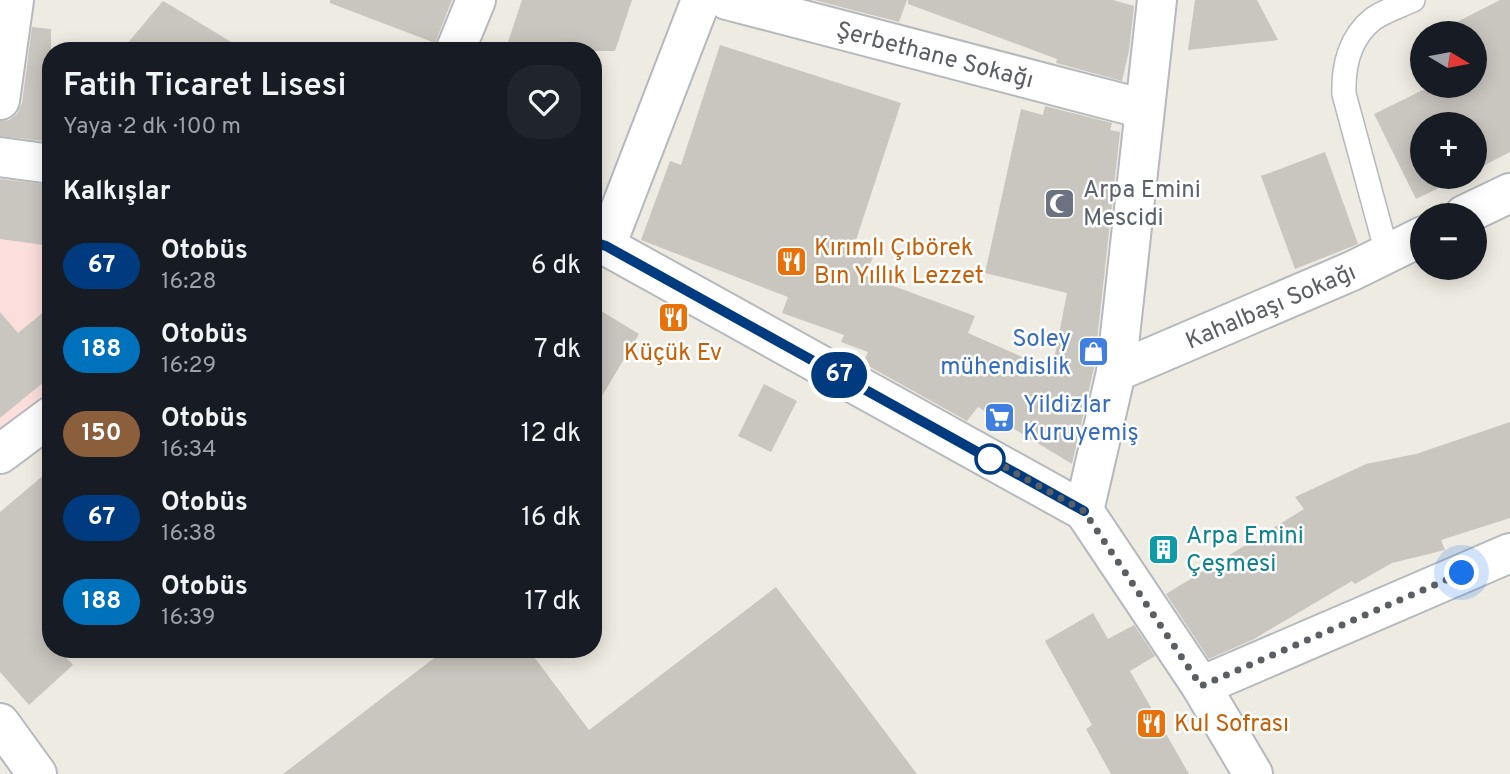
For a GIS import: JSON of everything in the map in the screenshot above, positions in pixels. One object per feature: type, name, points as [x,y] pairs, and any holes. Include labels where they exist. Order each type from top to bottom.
[{"type":"street","points":[[0,100],[14,0]]},
{"type":"street","points":[[460,42],[476,0]]},
{"type":"street","points":[[602,239],[701,0]]},
{"type":"street","name":"Şerbethane Sokağı","points":[[727,0],[1144,109]]},
{"type":"street","points":[[1084,511],[1116,372],[1157,0]]},
{"type":"street","points":[[0,157],[42,163]]},
{"type":"street","points":[[1487,204],[1510,193]]},
{"type":"street","name":"Kahalbaşı Sokağı","points":[[1116,372],[1352,271],[1410,242]]},
{"type":"street","points":[[602,245],[1084,511],[1201,686],[1253,774]]},
{"type":"street","points":[[0,454],[42,423]]},
{"type":"street","points":[[1201,686],[1510,553]]},
{"type":"street","points":[[0,723],[37,774]]},
{"type":"lane","points":[[1387,254],[1344,93],[1343,76],[1353,43],[1362,29],[1374,18],[1413,0]]},
{"type":"shaded area","points":[[0,180],[42,185],[42,400],[0,435]]},
{"type":"building","points":[[330,0],[452,0],[435,42],[330,3]]},
{"type":"building","points":[[522,0],[632,0],[615,51],[602,51],[602,42],[508,42]]},
{"type":"building","points":[[814,0],[907,0],[899,22]]},
{"type":"building","points":[[908,0],[1113,0],[1134,6],[1129,51],[1122,81],[1056,63],[1057,59],[908,4]]},
{"type":"building","points":[[1195,0],[1257,0],[1278,40],[1188,50]]},
{"type":"building","points":[[1500,0],[1510,0],[1510,152],[1487,164],[1487,112],[1410,112],[1410,187],[1374,114],[1410,96],[1488,98],[1488,21],[1459,21]]},
{"type":"building","points":[[163,1],[231,42],[129,42]]},
{"type":"building","points":[[32,27],[51,29],[51,42],[42,42],[42,141],[0,136],[0,121],[9,120],[17,114],[22,103]]},
{"type":"building","points":[[720,45],[901,103],[856,240],[876,248],[866,276],[975,316],[968,333],[1052,370],[1067,293],[985,273],[1021,109],[1043,115],[1045,106],[1112,123],[1110,130],[1120,132],[1094,368],[1072,464],[978,407],[967,421],[863,363],[868,352],[841,342],[844,335],[782,313],[788,297],[641,240],[670,161],[681,165]]},
{"type":"building","points":[[1325,152],[1358,244],[1295,269],[1261,176]]},
{"type":"building","points":[[0,179],[42,184],[42,245],[0,239]]},
{"type":"building","points":[[1411,189],[1436,189],[1416,199]]},
{"type":"building","points":[[602,311],[639,334],[602,396]]},
{"type":"building","points":[[0,312],[18,333],[42,313],[42,383],[0,418]]},
{"type":"building","points":[[764,384],[797,401],[771,452],[738,436]]},
{"type":"building","points":[[1510,422],[1510,518],[1441,540],[1445,550],[1392,563],[1355,584],[1352,581],[1254,639],[1209,659],[1166,594],[1304,509],[1295,497],[1366,464],[1416,454]]},
{"type":"building","points":[[42,477],[42,658],[66,658],[73,665],[29,705],[0,672],[0,512]]},
{"type":"building","points":[[776,587],[917,774],[283,774],[434,658],[535,658],[589,730]]},
{"type":"building","points":[[1093,613],[1108,639],[1134,625],[1155,656],[1130,671],[1189,774],[1111,774],[1086,729],[1092,725],[1045,641]]},
{"type":"bus line","name":"67","points":[[602,245],[1084,511]]},
{"type":"place","name":"Arpa Emini Mescidi","points":[[1060,203]]},
{"type":"place","name":"Kırımlı Çıbörek Bın Yıllık Lezzet","points":[[791,261]]},
{"type":"place","name":"Küçük Ev","points":[[673,318]]},
{"type":"place","name":"Soley mühendislik","points":[[1094,352]]},
{"type":"place","name":"Yildizlar Kuruyemiş","points":[[1000,418]]},
{"type":"place","name":"Arpa Emini Çeşmesi","points":[[1163,549]]},
{"type":"place","name":"Kul Sofrası","points":[[1151,723]]},
{"type":"route","points":[[990,459],[987,457],[1084,511],[1201,686],[1462,573]]}]
